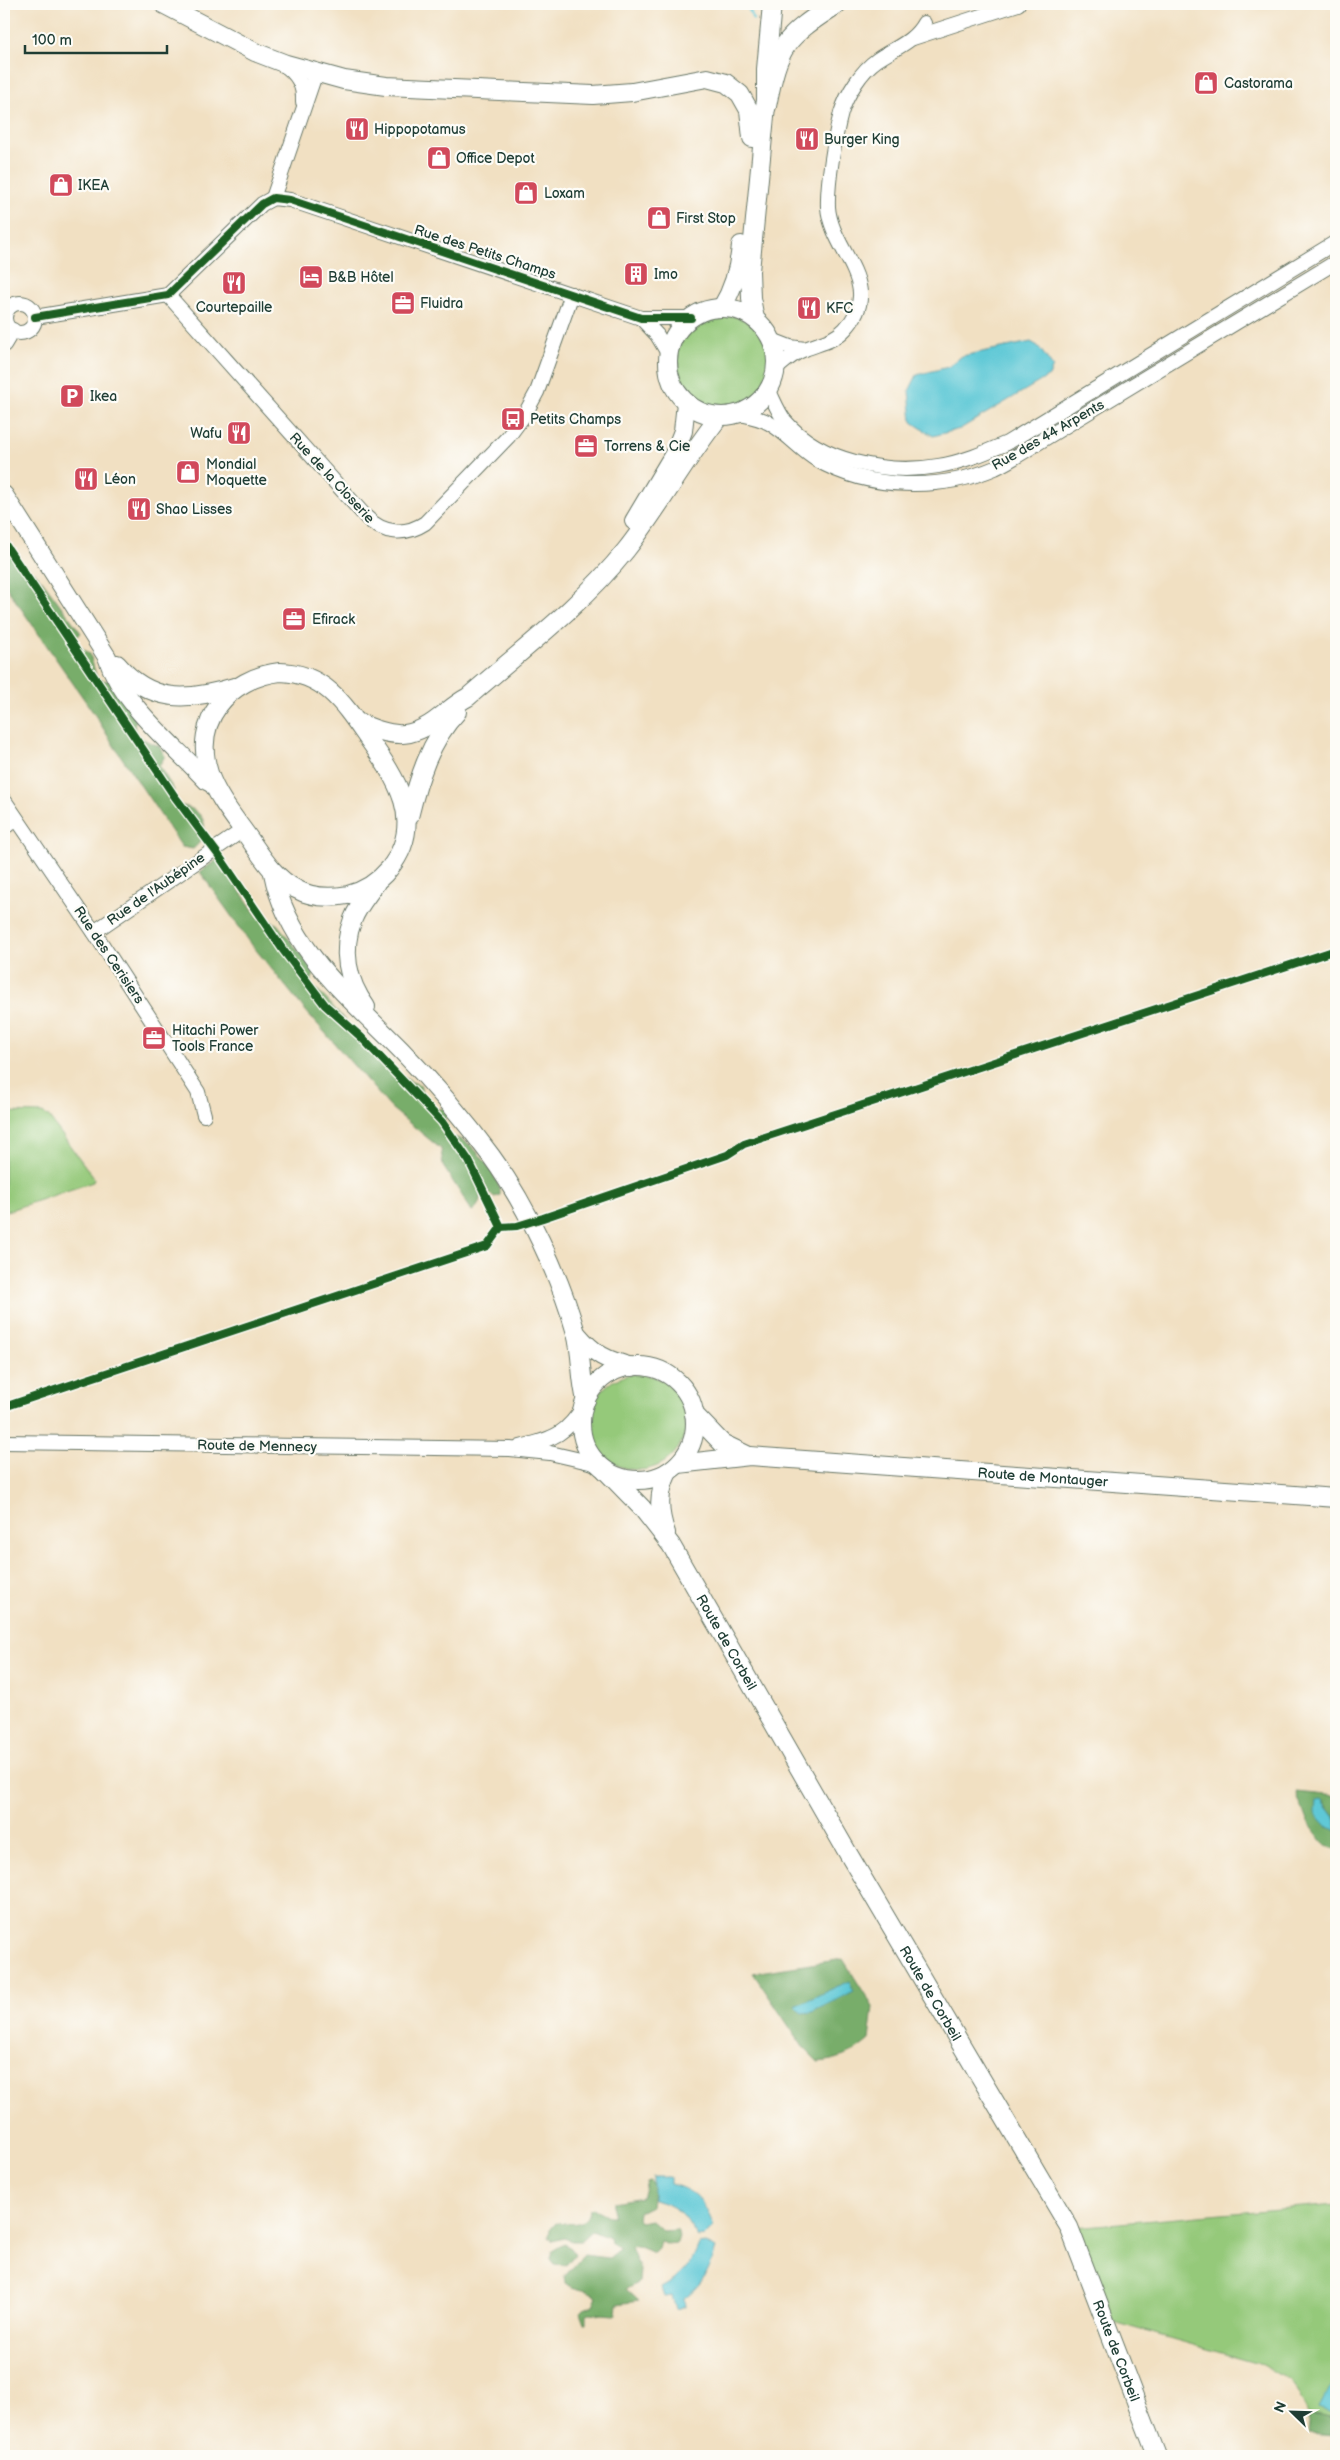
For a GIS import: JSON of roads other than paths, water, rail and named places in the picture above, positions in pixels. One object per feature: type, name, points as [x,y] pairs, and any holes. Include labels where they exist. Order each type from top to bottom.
[{"type":"highway","points":[[766,106],[774,68],[782,48],[804,24],[836,4]]},
{"type":"main road","points":[[163,4],[255,52],[278,61],[344,80],[386,86],[594,95],[632,92],[707,78],[726,83],[740,94],[749,110],[752,138]]},
{"type":"main road","points":[[722,307],[730,294],[740,260],[752,138],[758,105],[766,4]]},
{"type":"main road","points":[[756,319],[751,298],[750,270],[766,106],[766,69],[772,4]]},
{"type":"main road","points":[[722,307],[740,310],[756,319],[765,328],[772,340],[777,368],[768,391],[756,405],[740,414],[720,416],[702,412],[686,403],[675,389],[669,372],[669,354],[672,340],[680,328],[691,318],[706,310],[722,307]]},
{"type":"main road","points":[[549,626],[618,544],[647,502],[674,454],[684,431],[686,403]]},
{"type":"main road","points":[[576,1333],[590,1350],[608,1360],[633,1367],[657,1370],[668,1375],[685,1392],[694,1414],[694,1430],[690,1446],[673,1468],[658,1477],[636,1480],[615,1475],[602,1467],[590,1454],[582,1429],[586,1402],[576,1333],[543,1248],[529,1219],[493,1158],[458,1112],[376,1024],[355,990],[350,978],[347,946],[354,918],[376,882],[394,862],[401,850],[416,789],[427,759],[444,728],[468,696],[591,591],[626,550],[720,416]]},
{"type":"main road","points":[[4,495],[107,657],[111,668],[149,723],[207,781],[213,784]]},
{"type":"main road","points":[[107,657],[135,682],[162,695],[177,698],[194,698],[237,687],[266,674],[280,672],[299,674],[327,687],[342,702],[397,783],[403,799],[407,825]]},
{"type":"main road","points":[[237,687],[215,710],[207,733],[207,765],[213,784],[273,873],[284,909],[297,934],[340,990],[368,1019],[376,1024]]},
{"type":"main road","points":[[355,721],[392,735],[412,733],[432,724],[460,700],[468,696]]},
{"type":"main road","points":[[273,873],[296,889],[323,897],[349,894],[376,882]]},
{"type":"main road","points":[[586,1402],[600,1381],[616,1372],[633,1367]]},
{"type":"main road","name":"Route de Montauger","points":[[694,1414],[722,1443],[750,1456]]},
{"type":"main road","name":"Route de Montauger","points":[[673,1468],[750,1456],[1336,1498]]},
{"type":"main road","name":"Route de Corbeil","points":[[602,1467],[642,1508],[671,1545],[849,1855],[1068,2227],[1157,2456]]},
{"type":"main road","name":"Route de Corbeil","points":[[671,1545],[659,1509],[664,1480],[673,1468]]},
{"type":"street","points":[[912,38],[1018,4]]},
{"type":"street","points":[[772,340],[790,347],[805,349],[819,346],[841,333],[853,320],[860,300],[858,280],[835,236],[828,207],[842,112],[854,86],[875,61],[919,33],[924,23]]},
{"type":"street","points":[[278,61],[294,72],[302,84],[303,113]]},
{"type":"street","points":[[35,317],[168,296],[262,204],[274,198],[316,72]]},
{"type":"street","name":"Rue des Petits Champs","points":[[274,198],[290,200],[641,318],[691,318]]},
{"type":"street","name":"Rue des 44 Arpents","points":[[768,391],[786,421],[820,448],[843,458],[877,466],[913,469],[971,459],[1007,443],[1336,242]]},
{"type":"street","name":"Rue des 44 Arpents","points":[[740,414],[770,423],[818,461],[846,473],[873,480],[910,484],[940,484],[964,478],[995,468],[1044,440],[1336,262]]},
{"type":"street","name":"Rue de la Closerie","points":[[168,296],[366,517],[383,529],[398,532],[411,530],[425,523],[514,429],[537,392],[572,294]]},
{"type":"street","points":[[20,303],[28,305],[35,317],[30,329],[22,332],[13,330],[6,319],[11,306],[20,303]]},
{"type":"street","name":"Rue des Petits Champs","points":[[641,318],[657,335],[669,354]]},
{"type":"street","points":[[4,345],[13,330]]},
{"type":"street","points":[[777,368],[805,349]]},
{"type":"street","name":"Rue des Cerisiers","points":[[4,800],[94,932],[198,1092],[204,1115]]},
{"type":"street","points":[[4,827],[17,820]]},
{"type":"street","name":"Rue de l'Aubépine","points":[[94,932],[243,830]]},
{"type":"street","name":"Route de Mennecy","points":[[510,1449],[554,1438],[574,1422],[586,1402]]},
{"type":"street","name":"Route de Mennecy","points":[[4,1442],[510,1449],[550,1453],[602,1467]]},
{"type":"water","points":[[1031,342],[1038,346],[1053,367],[1049,376],[960,429],[933,436],[912,422],[909,391],[917,375],[948,367],[962,356]]},
{"type":"water","points":[[1321,1800],[1336,1820],[1336,1831],[1327,1826],[1315,1813],[1316,1801]]},
{"type":"water","points":[[849,1981],[854,1991],[812,2012],[802,2013],[795,2006]]},
{"type":"water","points":[[653,2177],[670,2177],[670,2184],[693,2194],[703,2204],[714,2227],[704,2236],[698,2237],[680,2212],[669,2205],[653,2200]]},
{"type":"water","points":[[705,2243],[716,2249],[711,2264],[701,2282],[684,2298],[685,2307],[676,2310],[672,2296],[664,2297],[661,2288],[680,2275],[689,2265],[699,2244]]},
{"type":"water","points":[[1336,2375],[1336,2414],[1319,2408]]},
{"type":"waterway","points":[[747,4],[753,19]]},
{"type":"place","name":"Castorama","points":[[1206,83]]},
{"type":"place","name":"Hippopotamus","points":[[357,129]]},
{"type":"place","name":"Burger King","points":[[807,139]]},
{"type":"place","name":"Office Depot","points":[[439,158]]},
{"type":"place","name":"IKEA","points":[[61,185]]},
{"type":"place","name":"Loxam","points":[[526,193]]},
{"type":"place","name":"First Stop","points":[[659,218]]},
{"type":"place","name":"Imo","points":[[636,274]]},
{"type":"place","name":"B&B Hôtel","points":[[311,277]]},
{"type":"place","name":"Courtepaille","points":[[234,283]]},
{"type":"place","name":"Fluidra","points":[[403,303]]},
{"type":"place","name":"KFC","points":[[809,308]]},
{"type":"place","name":"Ikea","points":[[72,396]]},
{"type":"place","name":"Petits Champs","points":[[513,419]]},
{"type":"place","name":"Wafu","points":[[239,433]]},
{"type":"place","name":"Torrens & Cie","points":[[586,446]]},
{"type":"place","name":"Mondial Moquette","points":[[188,472]]},
{"type":"place","name":"Léon","points":[[86,479]]},
{"type":"place","name":"Shao Lisses","points":[[139,509]]},
{"type":"place","name":"Efirack","points":[[294,619]]},
{"type":"place","name":"Hitachi Power Tools France","points":[[154,1038]]}]
